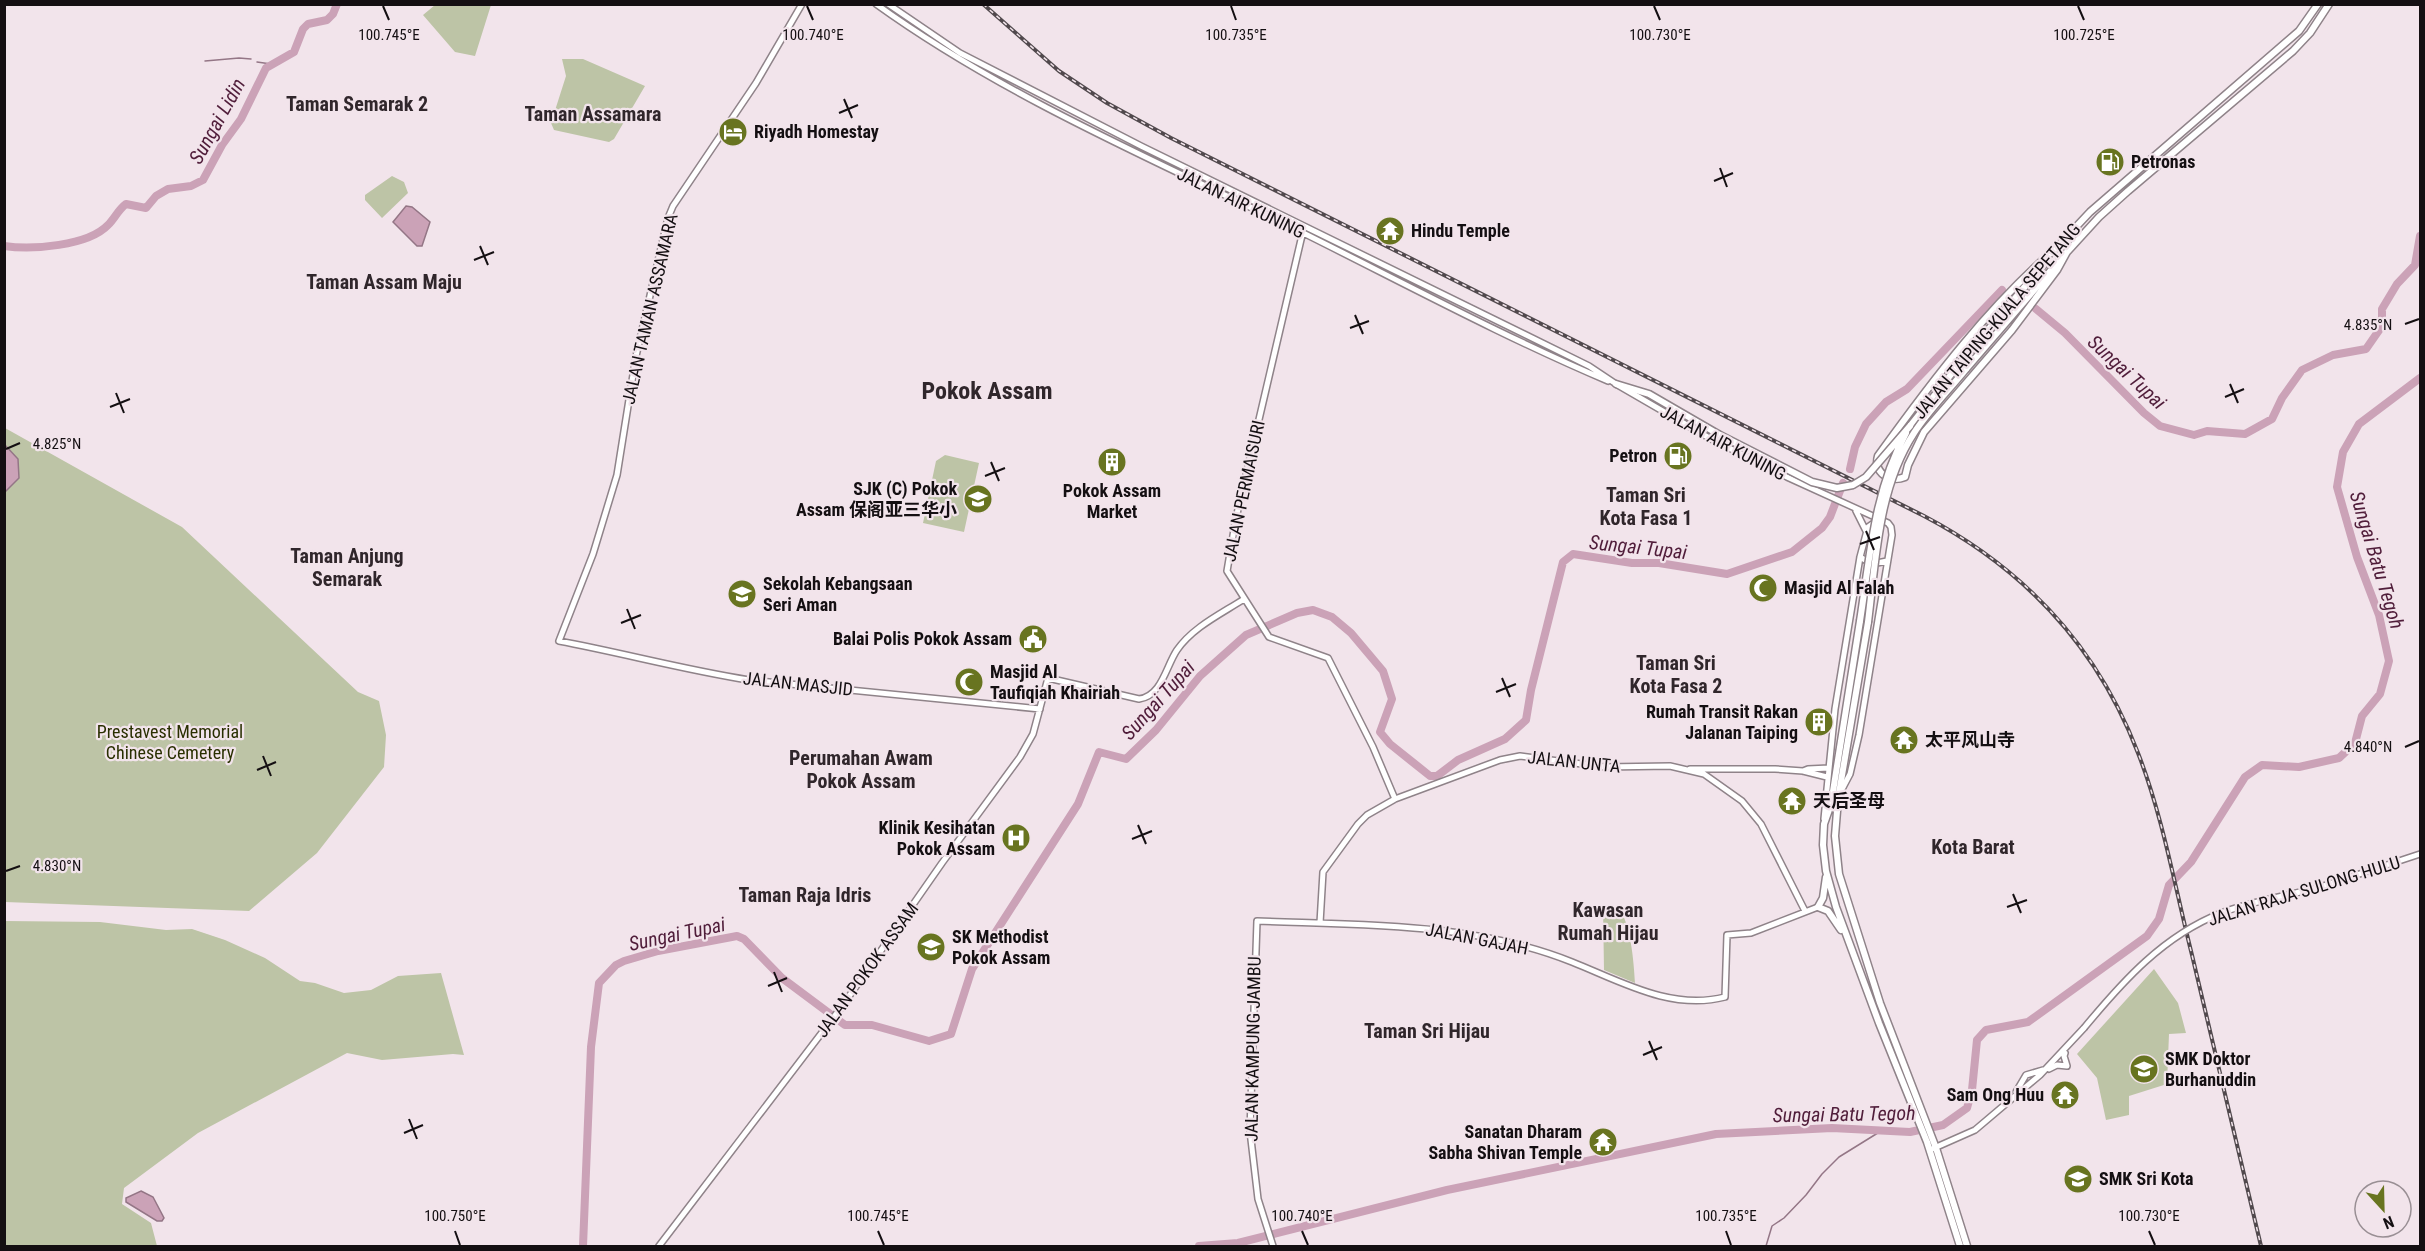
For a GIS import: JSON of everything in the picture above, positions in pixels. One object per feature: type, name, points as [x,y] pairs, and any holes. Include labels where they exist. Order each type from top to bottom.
[{"type":"main road","points":[[2312,4],[2314,13]]},
{"type":"main road","name":"JALAN TAIPING-KUALA SEPETANG","points":[[1967,1246],[1931,1145],[1847,939],[1826,871],[1823,845],[1824,824],[1831,804],[1881,491],[1894,454],[1910,426],[2061,244],[2090,212],[2299,31],[2314,13],[2318,4]]},
{"type":"main road","name":"JALAN TAIPING-KUALA SEPETANG","points":[[1923,1125],[1880,1004],[1839,874],[1835,836],[1838,798],[1868,622],[1883,514],[1894,474],[1913,434],[2068,250],[2128,191],[2293,51],[2310,33],[2329,4]]},
{"type":"main road","points":[[2061,244],[2016,285],[1914,406],[1878,456],[1876,463],[1881,473],[1889,478],[1905,477],[1908,465],[1924,432],[2012,330],[2057,270],[2068,250]]},
{"type":"main road","points":[[1616,384],[1649,394],[1718,434],[1812,482],[1838,488],[1853,485],[1866,477],[1910,426]]},
{"type":"main road","points":[[1826,871],[1823,898],[1818,907],[1828,911],[1847,939]]},
{"type":"main road","points":[[1829,881],[1834,883],[1839,874]]},
{"type":"main road","name":"JALAN TAIPING-KUALA SEPETANG","points":[[1931,1145],[1960,1246]]},
{"type":"street","name":"JALAN TAMAN ASSAMARA","points":[[559,641],[593,554],[617,475],[636,356],[668,218],[673,206],[756,83],[802,4]]},
{"type":"street","name":"JALAN AIR KUNING","points":[[876,4],[962,62],[1492,329],[1616,384]]},
{"type":"street","name":"JALAN AIR KUNING","points":[[888,4],[960,53],[1141,146],[1589,366],[1711,439],[1855,509]]},
{"type":"street","name":"JALAN PERMAISURI","points":[[1305,226],[1227,558],[1227,571],[1263,631],[1274,640],[1328,658],[1373,747],[1395,800]]},
{"type":"street","points":[[1838,798],[1850,774],[1859,735],[1891,527],[1855,509]]},
{"type":"street","points":[[1855,509],[1866,531]]},
{"type":"street","points":[[1824,824],[1835,708],[1860,557],[1866,531],[1872,523],[1880,520]]},
{"type":"street","points":[[1860,557],[1872,564],[1887,561]]},
{"type":"street","name":"JALAN POKOK ASSAM","points":[[658,1246],[834,1016],[1020,757],[1033,734],[1048,678],[1139,699],[1147,698],[1157,688],[1176,652],[1188,636],[1244,600]]},
{"type":"street","name":"JALAN MASJID","points":[[559,641],[748,680],[1040,709]]},
{"type":"street","points":[[1028,708],[1036,723]]},
{"type":"street","name":"JALAN UNTA","points":[[1320,923],[1323,872],[1367,815],[1395,800],[1500,760],[1520,756],[1605,767],[1653,765],[1704,774],[1742,801],[1756,818],[1805,911]]},
{"type":"street","points":[[1689,770],[1720,768],[1803,771],[1827,777]]},
{"type":"street","points":[[1704,774],[1720,768]]},
{"type":"street","points":[[1803,771],[1829,768]]},
{"type":"street","name":"JALAN RAJA SULONG HULU","points":[[2067,1047],[2139,966],[2177,934],[2222,913],[2320,887],[2421,854]]},
{"type":"street","points":[[1805,911],[1818,907]]},
{"type":"street","name":"JALAN GAJAH","points":[[1257,921],[1413,927],[1500,941],[1530,947],[1652,994],[1674,998],[1713,1000],[1725,997],[1727,935],[1750,933],[1805,911]]},
{"type":"street","name":"JALAN KAMPUNG JAMBU","points":[[1257,921],[1250,1131],[1258,1199],[1274,1246]]},
{"type":"street","points":[[1931,1145],[1975,1130],[2040,1075],[2067,1047]]},
{"type":"street","points":[[2040,1075],[2057,1065],[2067,1066],[2064,1056],[2067,1047]]},
{"type":"street","points":[[2011,1099],[2026,1075],[2046,1069]]},
{"type":"green space","points":[[435,5],[491,5],[475,56],[455,52],[423,15]]},
{"type":"green space","points":[[562,59],[583,59],[645,86],[614,139],[609,142],[554,130],[551,123],[566,76]]},
{"type":"green space","points":[[392,176],[404,182],[408,193],[382,218],[365,200],[365,195]]},
{"type":"green space","name":"Prestavest Memorial Chinese Cemetery","points":[[5,428],[182,527],[358,692],[379,701],[386,735],[384,767],[317,853],[249,911],[5,902]]},
{"type":"green space","points":[[945,455],[979,463],[964,532],[923,523],[936,461]]},
{"type":"green space","points":[[1603,907],[1618,908],[1626,923],[1631,944],[1635,983],[1604,970]]},
{"type":"green space","points":[[5,921],[100,922],[166,930],[192,929],[225,940],[265,958],[300,981],[315,983],[344,993],[371,990],[398,976],[441,973],[464,1055],[382,1060],[347,1053],[198,1133],[124,1188],[122,1204],[151,1223],[157,1246],[5,1246]]},
{"type":"green space","points":[[2154,969],[2178,1003],[2186,1033],[2169,1034],[2167,1084],[2129,1096],[2129,1115],[2106,1120],[2097,1078],[2077,1054]]},
{"type":"shaded area","points":[[406,206],[412,207],[430,222],[422,246],[417,246],[393,222]]},
{"type":"shaded area","points":[[4,444],[18,459],[19,478],[5,492]]},
{"type":"shaded area","points":[[141,1191],[153,1197],[164,1218],[162,1221],[157,1221],[126,1202],[126,1198]]},
{"type":"waterway","name":"Sungai Lidin","points":[[4,246],[44,247],[87,238],[108,225],[126,204],[146,208],[156,196],[168,189],[191,186],[203,180],[222,145],[241,119],[266,68],[294,52],[303,29],[308,24],[327,20],[333,14],[337,4]]},
{"type":"waterway","points":[[205,61],[251,59]]},
{"type":"waterway","points":[[257,62],[271,64]]},
{"type":"waterway","name":"Sungai Tupai","points":[[2036,309],[2065,333],[2144,413],[2160,426],[2194,435],[2207,431],[2245,434],[2272,419],[2282,398],[2302,370],[2333,355],[2366,349],[2382,326],[2382,309],[2397,284],[2415,265],[2420,236]]},
{"type":"waterway","name":"Sungai Tupai","points":[[1850,469],[1855,447],[1866,424],[1886,402],[1907,389],[2002,290]]},
{"type":"waterway","name":"Sungai Batu Tegoh","points":[[1199,1246],[1238,1243],[1447,1190],[1716,1134],[1832,1128],[1910,1132],[1943,1125],[1967,1108],[1972,1090],[1977,1040],[1986,1030],[2028,1022],[2147,936],[2159,919],[2169,885],[2191,862],[2245,777],[2262,765],[2299,767],[2339,758],[2355,743],[2362,716],[2380,694],[2389,661],[2379,615],[2357,557],[2337,487],[2343,452],[2359,424],[2420,378]]},
{"type":"waterway","name":"Sungai Tupai","points":[[583,1246],[591,1047],[599,983],[616,965],[658,951],[737,936],[744,939],[782,978],[845,1025],[872,1025],[929,1041],[951,1034],[972,969],[1078,804],[1099,752],[1126,759],[1156,730],[1200,676],[1246,635],[1297,613],[1313,610],[1332,617],[1351,633],[1383,671],[1392,699],[1380,732],[1390,744],[1430,776],[1437,776],[1458,760],[1505,739],[1526,720],[1531,690],[1563,562],[1573,554],[1632,563],[1659,563],[1727,574],[1792,552],[1822,528],[1830,517],[1843,483]]},
{"type":"waterway","points":[[1766,1246],[1772,1226],[1784,1218],[1822,1174],[1839,1157],[1881,1131]]},
{"type":"railway","points":[[983,4],[1059,71],[1107,103],[1171,138],[1924,516],[1961,537],[1994,560],[2054,614],[2079,645],[2101,678],[2121,714],[2147,777],[2168,853],[2261,1246]]},
{"type":"place","name":"Riyadh Homestay","points":[[733,132]]},
{"type":"place","name":"Petronas","points":[[2110,162]]},
{"type":"place","name":"Hindu Temple","points":[[1390,231]]},
{"type":"place","name":"Petron","points":[[1678,456]]},
{"type":"place","name":"Pokok Assam Market","points":[[1112,462]]},
{"type":"place","name":"SJK (C) Pokok Assam 保阁亚三华小","points":[[978,499]]},
{"type":"place","name":"Masjid Al Falah","points":[[1763,588]]},
{"type":"place","name":"Sekolah Kebangsaan Seri Aman","points":[[742,594]]},
{"type":"place","name":"Balai Polis Pokok Assam","points":[[1033,639]]},
{"type":"place","name":"Masjid Al Taufiqiah Khairiah","points":[[969,682]]},
{"type":"place","name":"Rumah Transit Rakan Jalanan Taiping","points":[[1819,722]]},
{"type":"place","name":"太平风山寺","points":[[1904,740]]},
{"type":"place","name":"天后圣母","points":[[1792,801]]},
{"type":"place","name":"Klinik Kesihatan Pokok Assam","points":[[1016,838]]},
{"type":"place","name":"SK Methodist Pokok Assam","points":[[931,947]]},
{"type":"place","name":"SMK Doktor Burhanuddin","points":[[2144,1069]]},
{"type":"place","name":"Sam Ong Huu","points":[[2065,1095]]},
{"type":"place","name":"Sanatan Dharam Sabha Shivan Temple","points":[[1603,1142]]},
{"type":"place","name":"SMK Sri Kota","points":[[2078,1179]]},
{"type":"district","name":"Taman Semarak 2","points":[[357,104]]},
{"type":"district","name":"Taman Assamara","points":[[593,114]]},
{"type":"district","name":"Taman Assam Maju","points":[[384,282]]},
{"type":"district","name":"Pokok Assam","points":[[987,391]]},
{"type":"district","name":"Taman Sri Kota Fasa 1","points":[[1646,506]]},
{"type":"district","name":"Taman Anjung Semarak","points":[[347,568]]},
{"type":"district","name":"Taman Sri Kota Fasa 2","points":[[1676,674]]},
{"type":"district","name":"Perumahan Awam Pokok Assam","points":[[861,770]]},
{"type":"district","name":"Kota Barat","points":[[1973,847]]},
{"type":"district","name":"Taman Raja Idris","points":[[805,895]]},
{"type":"district","name":"Kawasan Rumah Hijau","points":[[1608,922]]},
{"type":"district","name":"Taman Sri Hijau","points":[[1427,1031]]}]
